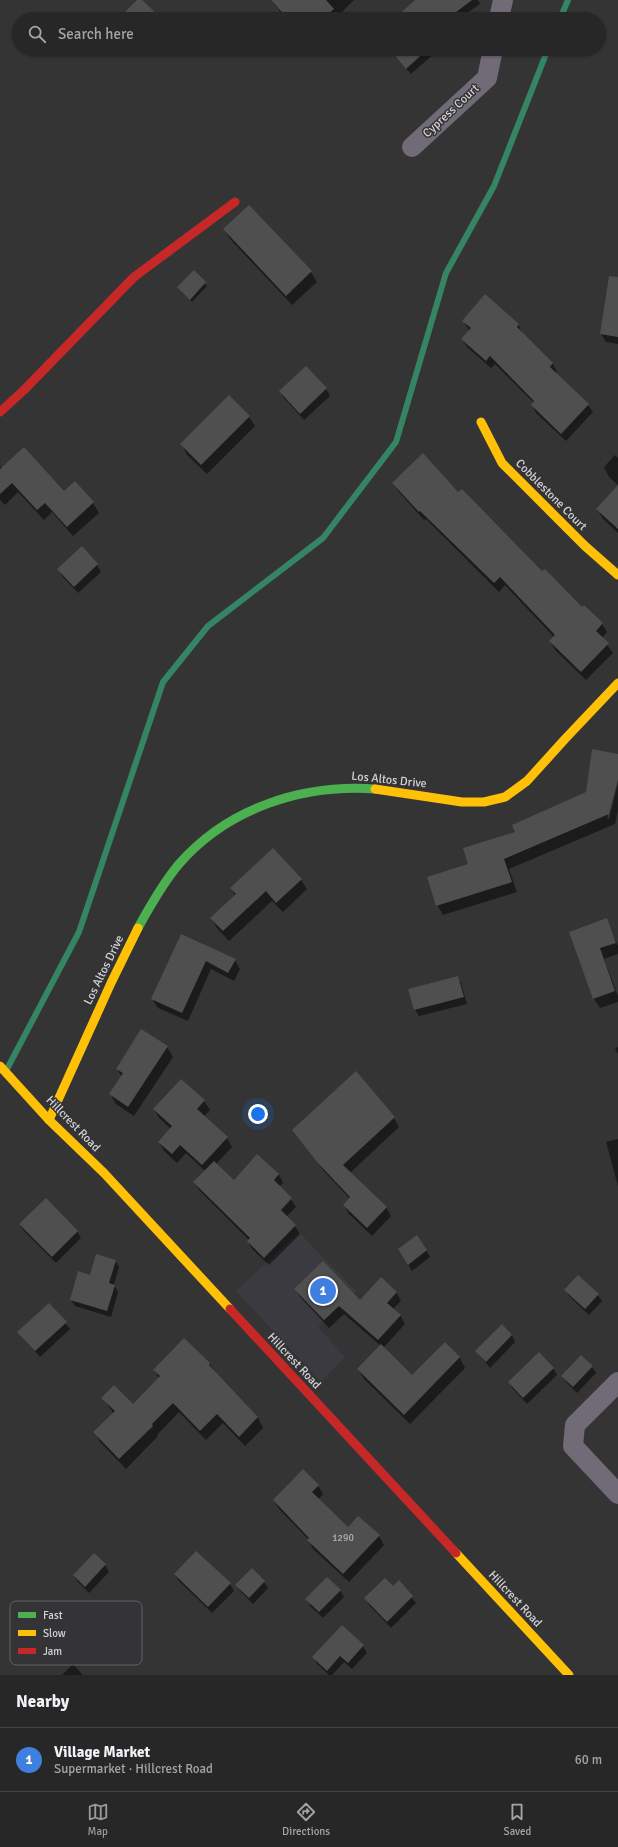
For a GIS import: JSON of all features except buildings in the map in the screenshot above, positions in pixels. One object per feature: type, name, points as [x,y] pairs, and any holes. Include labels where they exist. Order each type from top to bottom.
[{"type":"street","points":[[500,12],[503,0]]},
{"type":"street","name":"Cypress Court","points":[[412,147],[487,78],[492,56]]},
{"type":"street","points":[[0,412],[24,390],[134,276],[235,202]]},
{"type":"street","name":"Cobblestone Court","points":[[481,422],[502,463],[585,546],[618,575]]},
{"type":"street","name":"Los Altos Drive","points":[[49,1120],[110,983],[141,922],[162,887],[180,864],[201,843],[225,825],[260,805],[280,797],[313,790],[331,788],[372,788],[473,802],[505,797],[522,786],[589,712],[618,683]]},
{"type":"street","name":"Hillcrest Road","points":[[0,1066],[49,1120],[104,1173],[569,1675]]},
{"type":"street","points":[[618,1382],[575,1425],[573,1446],[618,1494]]},
{"type":"shaded area","points":[[299,1232],[356,1291],[318,1327],[345,1357],[321,1382],[236,1291]]},
{"type":"waterway","points":[[563,12],[568,0]]},
{"type":"waterway","points":[[7,1069],[79,932],[163,682],[208,626],[323,538],[396,442],[446,273],[494,186],[545,56]]},
{"type":"traffic: fast","points":[[138,928],[162,887],[179,864],[198,844],[243,814],[294,796],[320,791],[348,788],[375,789]]},
{"type":"traffic: slow","points":[[481,422],[502,463],[585,546],[618,575]]},
{"type":"traffic: slow","points":[[375,789],[462,802],[484,802],[505,797],[527,781],[618,683]]},
{"type":"traffic: slow","points":[[49,1120],[111,983],[138,928]]},
{"type":"traffic: slow","points":[[0,1066],[49,1120],[104,1173],[230,1309]]},
{"type":"traffic: slow","points":[[456,1553],[569,1675]]},
{"type":"traffic: jam","points":[[0,412],[24,390],[134,277],[235,202]]},
{"type":"traffic: jam","points":[[230,1309],[456,1553]]},
{"type":"place","name":"Village Market","points":[[323,1291]]}]
